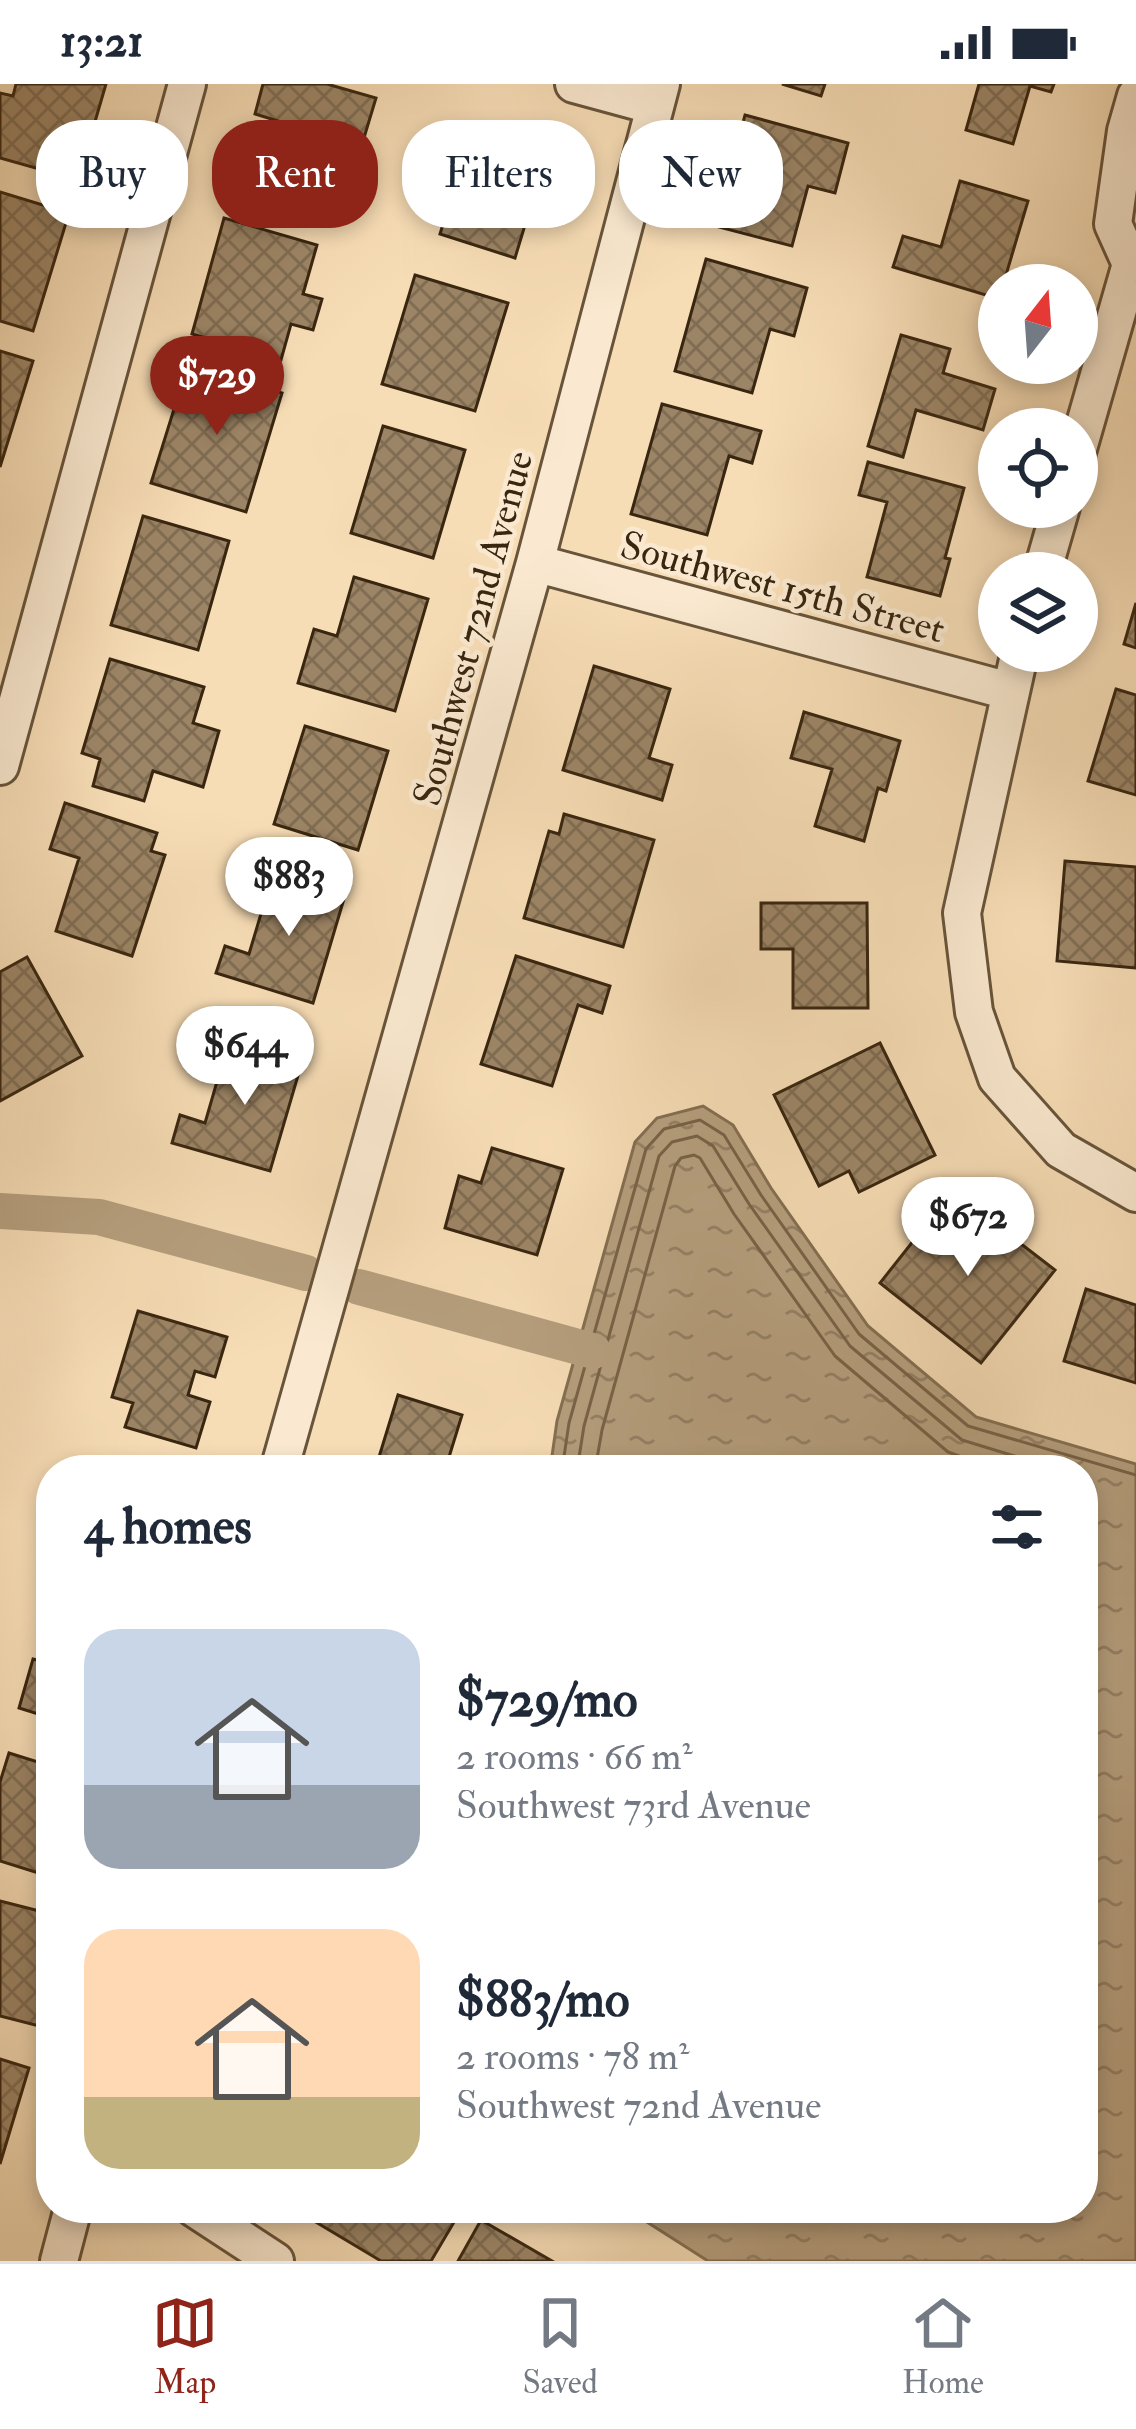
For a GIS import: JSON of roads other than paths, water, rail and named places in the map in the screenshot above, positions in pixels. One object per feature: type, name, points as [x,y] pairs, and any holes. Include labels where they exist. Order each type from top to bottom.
[{"type":"street","points":[[0,766],[187,84]]},
{"type":"street","points":[[574,84],[658,95]]},
{"type":"street","name":"Southwest 72nd Avenue","points":[[283,1455],[535,562],[658,95]]},
{"type":"street","points":[[1090,408],[1133,261],[1113,224],[1126,131],[1136,96]]},
{"type":"street","name":"Southwest 15th Street","points":[[535,562],[1009,691]]},
{"type":"street","points":[[1014,672],[962,913],[974,1012],[997,1078],[1061,1150],[1136,1193]]},
{"type":"street","points":[[59,2261],[69,2223]]},
{"type":"street","points":[[217,2223],[275,2261]]},
{"type":"water","points":[[703,1106],[733,1125],[868,1326],[976,1417],[1136,1464],[1136,2261],[708,2261],[648,2223],[1098,2223],[1098,1455],[552,1455],[557,1421],[635,1142],[657,1118]]},
{"type":"waterway","points":[[0,1211],[99,1217],[306,1273]]},
{"type":"waterway","points":[[359,1287],[593,1351]]}]
